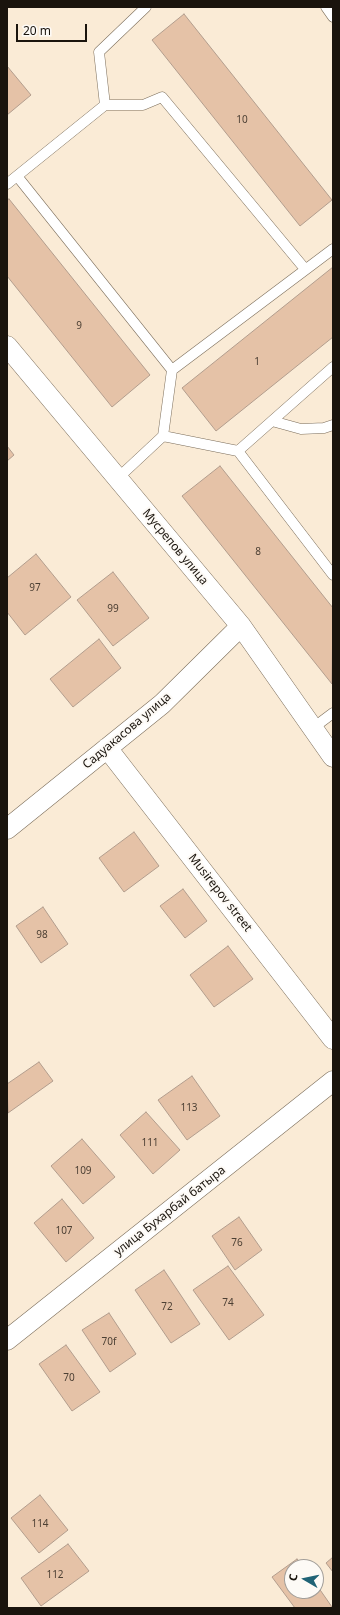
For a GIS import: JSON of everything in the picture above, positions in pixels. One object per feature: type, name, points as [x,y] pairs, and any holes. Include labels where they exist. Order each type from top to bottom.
[{"type":"street","name":"Мусрепов улица","points":[[7,346],[241,626],[333,756]]},
{"type":"street","name":"Садуакасова улица","points":[[7,829],[162,704],[241,626]]},
{"type":"street","name":"Musirepov street","points":[[107,748],[333,1039]]},
{"type":"street","name":"улица Бухарбай батыра","points":[[7,1340],[333,1081]]},
{"type":"lane","points":[[105,105],[99,52],[146,7]]},
{"type":"lane","points":[[326,7],[333,17]]},
{"type":"lane","points":[[7,184],[105,105],[143,105],[162,97],[306,269]]},
{"type":"lane","points":[[17,176],[172,370]]},
{"type":"lane","points":[[118,478],[163,436],[172,370],[333,249]]},
{"type":"lane","points":[[238,451],[333,367]]},
{"type":"lane","points":[[272,421],[301,429],[324,428],[333,425]]},
{"type":"lane","points":[[163,436],[238,451],[333,575]]},
{"type":"lane","points":[[313,728],[333,713]]},
{"type":"building","points":[[184,14],[332,200],[300,226],[152,40]]},
{"type":"building","points":[[7,66],[31,95],[7,115]]},
{"type":"building","points":[[9,199],[150,375],[112,407],[7,276],[7,200]]},
{"type":"building","points":[[333,267],[333,337],[216,431],[182,388]]},
{"type":"building","points":[[7,446],[14,455],[7,461]]},
{"type":"building","points":[[220,466],[333,608],[332,684],[182,496]]},
{"type":"building","points":[[36,554],[71,597],[25,635],[7,612],[7,578]]},
{"type":"building","points":[[113,572],[149,618],[113,646],[77,600]]},
{"type":"building","points":[[99,639],[121,668],[73,707],[50,679]]},
{"type":"building","points":[[134,832],[159,866],[124,892],[99,858]]},
{"type":"building","points":[[183,889],[207,921],[185,938],[160,906]]},
{"type":"building","points":[[43,907],[68,944],[41,963],[16,926]]},
{"type":"building","points":[[228,946],[253,979],[214,1007],[190,975]]},
{"type":"building","points":[[39,1062],[53,1081],[8,1113],[7,1084]]},
{"type":"building","points":[[192,1076],[220,1116],[187,1140],[158,1100]]},
{"type":"building","points":[[146,1112],[180,1150],[153,1174],[120,1135]]},
{"type":"building","points":[[82,1139],[115,1177],[83,1204],[51,1166]]},
{"type":"building","points":[[62,1199],[94,1238],[66,1262],[34,1223]]},
{"type":"building","points":[[239,1217],[262,1250],[235,1270],[212,1236]]},
{"type":"building","points":[[228,1266],[264,1315],[229,1340],[193,1290]]},
{"type":"building","points":[[164,1270],[200,1324],[171,1343],[135,1290]]},
{"type":"building","points":[[109,1313],[136,1354],[110,1372],[82,1330]]},
{"type":"building","points":[[66,1345],[100,1392],[72,1411],[39,1364]]},
{"type":"building","points":[[40,1495],[68,1530],[39,1553],[11,1518]]},
{"type":"building","points":[[68,1544],[89,1571],[41,1606],[21,1578]]},
{"type":"building","points":[[333,1557],[333,1572],[326,1563]]},
{"type":"building","points":[[284,1568],[284,1593],[272,1577]]},
{"type":"building","points":[[324,1596],[332,1607],[330,1608],[295,1608],[288,1599],[324,1599]]}]
